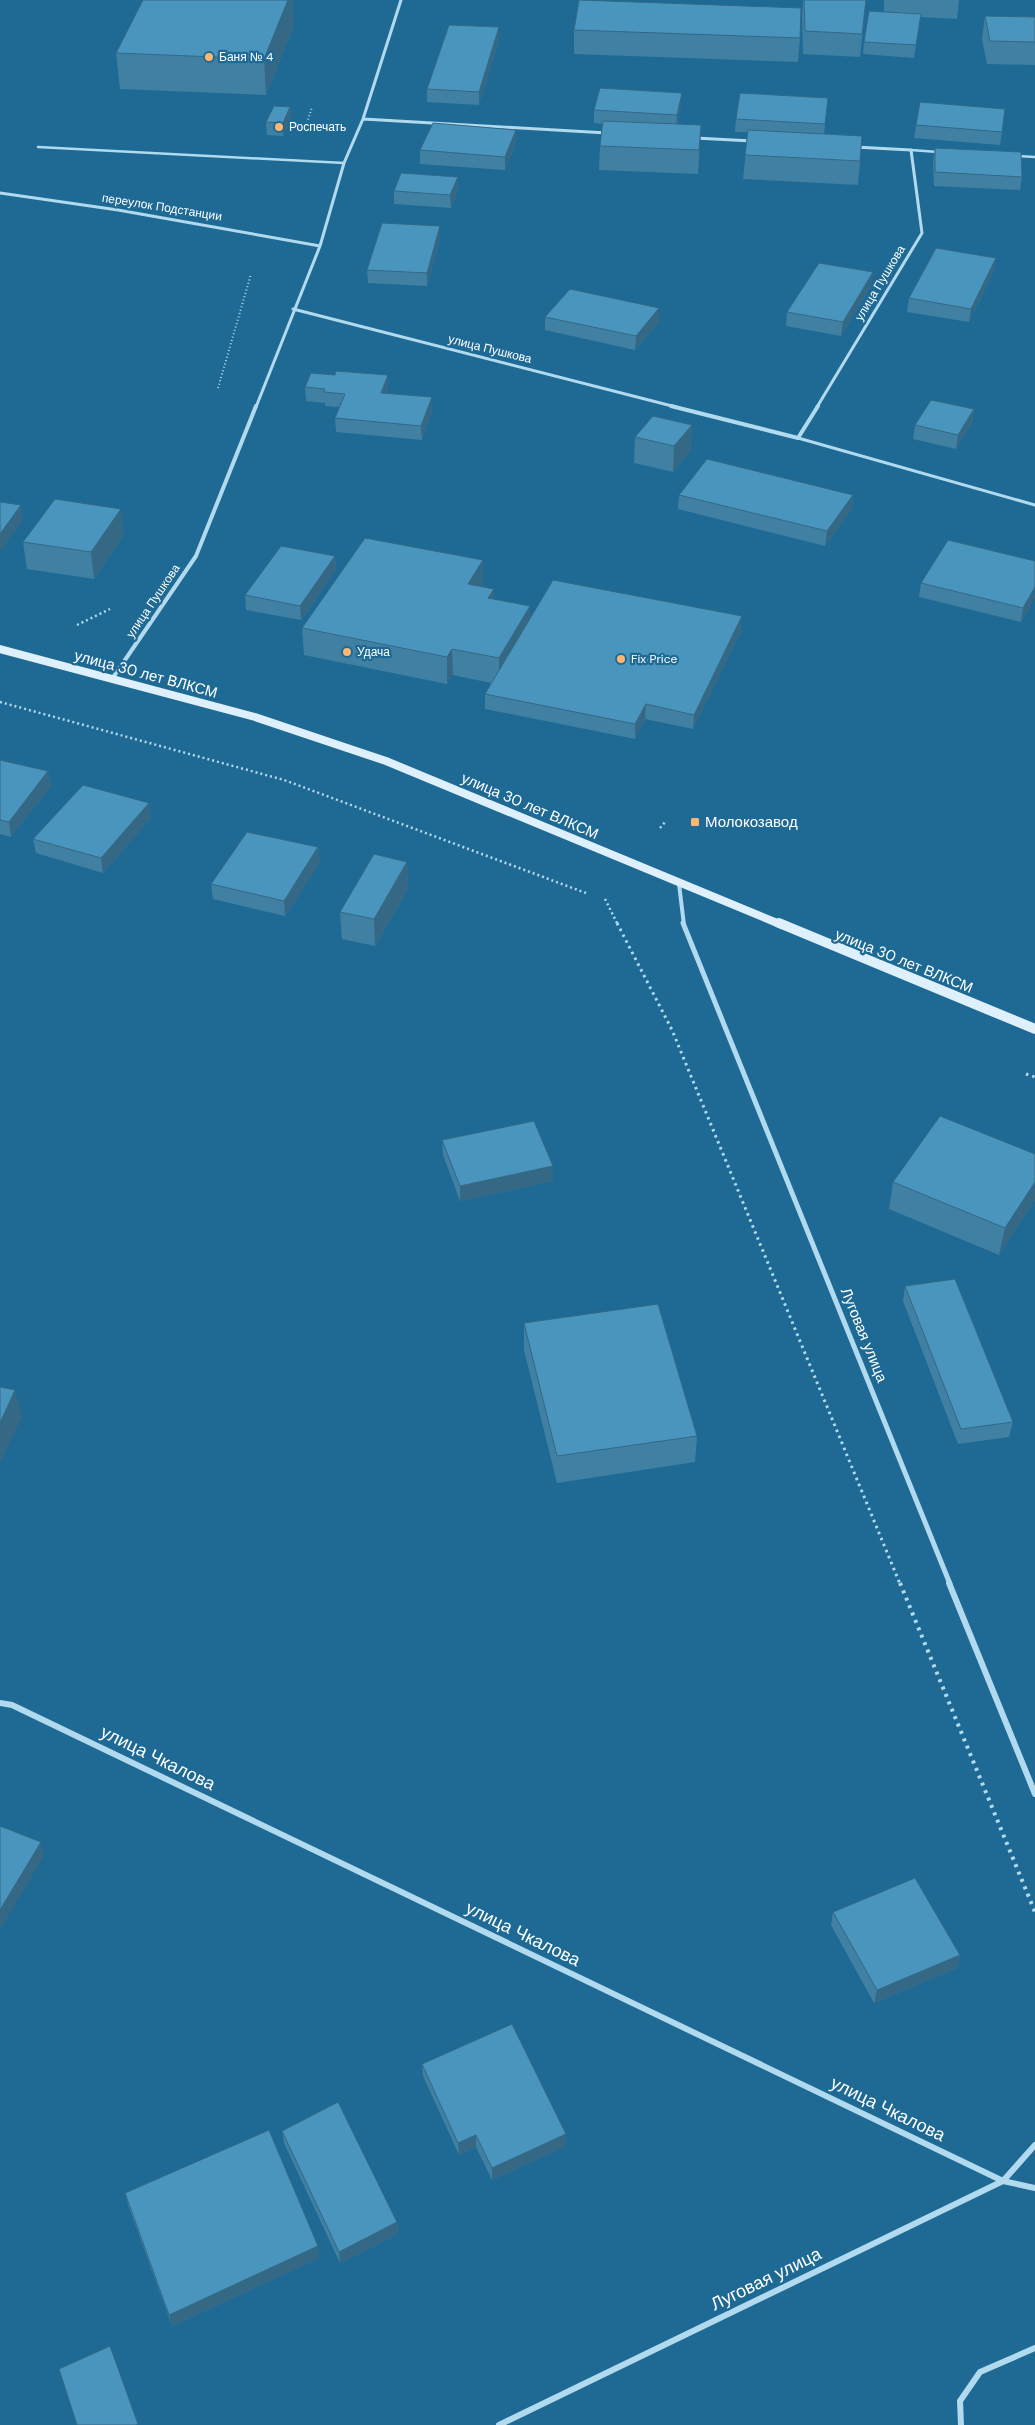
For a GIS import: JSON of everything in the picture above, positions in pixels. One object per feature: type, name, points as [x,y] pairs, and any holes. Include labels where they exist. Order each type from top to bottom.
[{"type":"main road","name":"улица 30 лет ВЛКСМ","points":[[0,649],[255,717],[386,761],[1035,1029]]},
{"type":"street","name":"улица Пушкова","points":[[112,679],[196,556],[293,309],[320,246],[344,163],[363,119],[401,0]]},
{"type":"street","points":[[363,119],[612,133]]},
{"type":"street","points":[[692,138],[761,142]]},
{"type":"street","points":[[851,147],[911,150]]},
{"type":"street","name":"улица Пушкова","points":[[293,309],[798,438],[922,233],[911,150]]},
{"type":"street","name":"переулок Подстанции","points":[[0,193],[264,235],[320,246]]},
{"type":"street","name":"Луговая улица","points":[[680,884],[684,929],[1035,1794]]},
{"type":"street","name":"улица Чкалова","points":[[0,1703],[12,1705],[1003,2181],[1035,2188]]},
{"type":"street","name":"Луговая улица","points":[[499,2425],[1003,2181],[1035,2145]]},
{"type":"street","points":[[961,2425],[960,2401],[980,2372],[1035,2348]]},
{"type":"lane","points":[[38,147],[344,163]]},
{"type":"lane","points":[[911,150],[939,152]]},
{"type":"lane","points":[[1016,156],[1035,157]]},
{"type":"lane","points":[[798,438],[1035,506]]},
{"type":"path","points":[[294,160],[312,107]]},
{"type":"path","points":[[216,395],[264,235]]},
{"type":"path","points":[[21,654],[110,609]]},
{"type":"path","points":[[0,702],[284,780],[595,896]]},
{"type":"path","points":[[613,903],[604,899],[672,1030],[1035,1912]]},
{"type":"path","points":[[1017,1070],[1035,1077]]},
{"type":"building","points":[[143,0],[288,0],[264,59],[116,53]]},
{"type":"building","points":[[579,0],[801,8],[800,38],[574,30]]},
{"type":"building","points":[[804,0],[866,0],[862,34],[805,31]]},
{"type":"building","points":[[869,11],[921,14],[916,45],[864,42]]},
{"type":"building","points":[[985,16],[1035,17],[1035,42],[990,41]]},
{"type":"building","points":[[449,25],[499,27],[479,92],[427,89]]},
{"type":"building","points":[[600,88],[682,93],[677,115],[594,110]]},
{"type":"building","points":[[740,93],[828,98],[825,124],[736,119]]},
{"type":"building","points":[[920,102],[1005,109],[1002,132],[916,125]]},
{"type":"building","points":[[274,106],[290,107],[283,123],[266,122]]},
{"type":"building","points":[[603,121],[701,125],[699,150],[600,146]]},
{"type":"building","points":[[433,123],[516,130],[505,157],[420,150]]},
{"type":"building","points":[[748,130],[862,136],[860,161],[745,155]]},
{"type":"building","points":[[935,148],[1021,152],[1022,177],[935,172]]},
{"type":"building","points":[[401,173],[458,177],[450,195],[394,191]]},
{"type":"building","points":[[382,223],[440,226],[427,273],[367,270]]},
{"type":"building","points":[[936,248],[996,258],[971,309],[909,298]]},
{"type":"building","points":[[819,263],[873,272],[843,322],[787,312]]},
{"type":"building","points":[[570,289],[659,308],[636,336],[545,317]]},
{"type":"building","points":[[336,371],[388,375],[381,393],[432,397],[421,426],[335,418],[345,394],[324,392],[325,389],[305,387],[311,373],[335,375]]},
{"type":"building","points":[[931,400],[974,409],[958,435],[915,425]]},
{"type":"building","points":[[653,416],[692,425],[674,446],[635,437]]},
{"type":"building","points":[[707,459],[853,495],[827,531],[679,495]]},
{"type":"building","points":[[55,499],[121,509],[91,552],[23,542]]},
{"type":"building","points":[[0,502],[21,505],[0,534]]},
{"type":"building","points":[[365,538],[483,560],[468,584],[494,589],[488,598],[530,606],[499,658],[452,649],[447,657],[302,628]]},
{"type":"building","points":[[948,540],[1035,561],[1035,587],[1023,608],[921,583]]},
{"type":"building","points":[[281,546],[335,556],[300,606],[245,595]]},
{"type":"building","name":"Fix Price","points":[[553,580],[742,616],[694,715],[646,704],[635,724],[485,694]]},
{"type":"building","points":[[0,760],[48,771],[9,822],[0,820]]},
{"type":"building","points":[[83,785],[149,803],[101,858],[33,839]]},
{"type":"building","points":[[247,832],[318,847],[284,901],[211,884]]},
{"type":"building","points":[[374,854],[407,862],[374,919],[340,912]]},
{"type":"building","points":[[940,1116],[1035,1154],[1035,1182],[1005,1228],[893,1182]]},
{"type":"building","points":[[534,1121],[553,1166],[460,1186],[442,1140]]},
{"type":"building","points":[[955,1279],[1013,1422],[961,1429],[905,1286]]},
{"type":"building","points":[[658,1304],[697,1436],[557,1456],[524,1323]]},
{"type":"building","points":[[0,1387],[15,1390],[0,1423]]},
{"type":"building","points":[[0,1826],[41,1842],[0,1910]]},
{"type":"building","points":[[915,1878],[960,1955],[877,1990],[833,1912]]},
{"type":"building","points":[[512,2024],[566,2134],[492,2168],[476,2135],[458,2143],[422,2064]]},
{"type":"building","points":[[338,2102],[397,2222],[339,2252],[282,2131]]},
{"type":"building","points":[[269,2130],[318,2246],[169,2315],[125,2193]]},
{"type":"building","points":[[110,2346],[138,2424],[77,2425],[59,2369]]},
{"type":"place","name":"Баня № 4","points":[[209,57]]},
{"type":"place","name":"Роспечать","points":[[279,127]]},
{"type":"place","name":"Удача","points":[[347,652]]},
{"type":"place","name":"Fix Price","points":[[621,659]]},
{"type":"place","name":"Молокозавод","points":[[695,822]]}]
